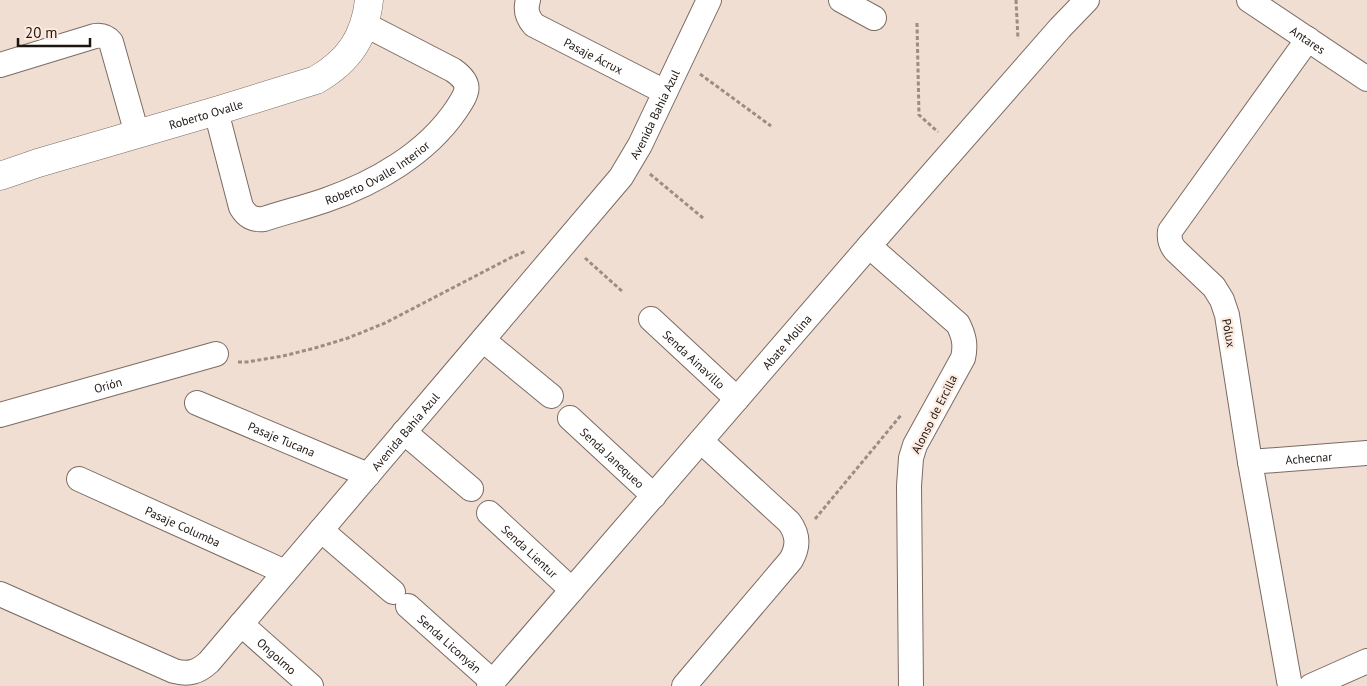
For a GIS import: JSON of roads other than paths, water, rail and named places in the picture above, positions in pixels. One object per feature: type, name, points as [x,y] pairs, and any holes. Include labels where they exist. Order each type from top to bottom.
[{"type":"street","name":"Avenida Bahía Azul","points":[[0,594],[166,667],[183,673],[192,673],[201,669],[209,662],[621,177],[632,159],[709,0]]},
{"type":"street","points":[[841,0],[874,18]]},
{"type":"street","name":"Abate Molina","points":[[491,684],[869,246],[1060,28],[1087,0]]},
{"type":"street","name":"Antares","points":[[1249,0],[1367,79]]},
{"type":"street","name":"Pasaje Ácrux","points":[[528,7],[534,25],[664,92]]},
{"type":"street","name":"Roberto Ovalle","points":[[0,176],[316,80],[340,64],[350,52],[358,39],[367,12]]},
{"type":"street","name":"Roberto Ovalle Interior","points":[[216,111],[241,207],[250,218],[264,219],[350,191],[373,180],[410,156],[439,132],[466,96],[467,86],[465,80],[453,70],[367,12]]},
{"type":"street","points":[[0,65],[95,36],[104,36],[111,42],[137,134]]},
{"type":"street","name":"Pólux","points":[[1290,686],[1222,300],[1214,287],[1171,245],[1169,238],[1170,231],[1308,39]]},
{"type":"street","name":"Alonso de Ercilla","points":[[869,246],[958,324],[965,340],[963,358],[915,445],[911,458],[909,486],[911,686]]},
{"type":"street","name":"Senda Ainavillo","points":[[651,319],[737,399]]},
{"type":"street","points":[[483,340],[551,396]]},
{"type":"street","name":"Orión","points":[[0,415],[216,354]]},
{"type":"street","name":"Pasaje Tucana","points":[[197,403],[368,475]]},
{"type":"street","name":"Senda Janequeo","points":[[570,418],[654,496]]},
{"type":"street","points":[[404,432],[471,489]]},
{"type":"street","points":[[684,686],[792,560],[797,547],[796,534],[789,522],[701,441]]},
{"type":"street","name":"Achecnar","points":[[1250,462],[1367,452]]},
{"type":"street","name":"Pasaje Columba","points":[[79,479],[285,572]]},
{"type":"street","name":"Senda Lientur","points":[[489,513],[572,590]]},
{"type":"street","name":"Senda Liconyán","points":[[321,530],[400,599],[491,684]]},
{"type":"street","name":"Ongolmo","points":[[241,624],[312,686]]},
{"type":"street","points":[[1310,686],[1367,661]]}]
